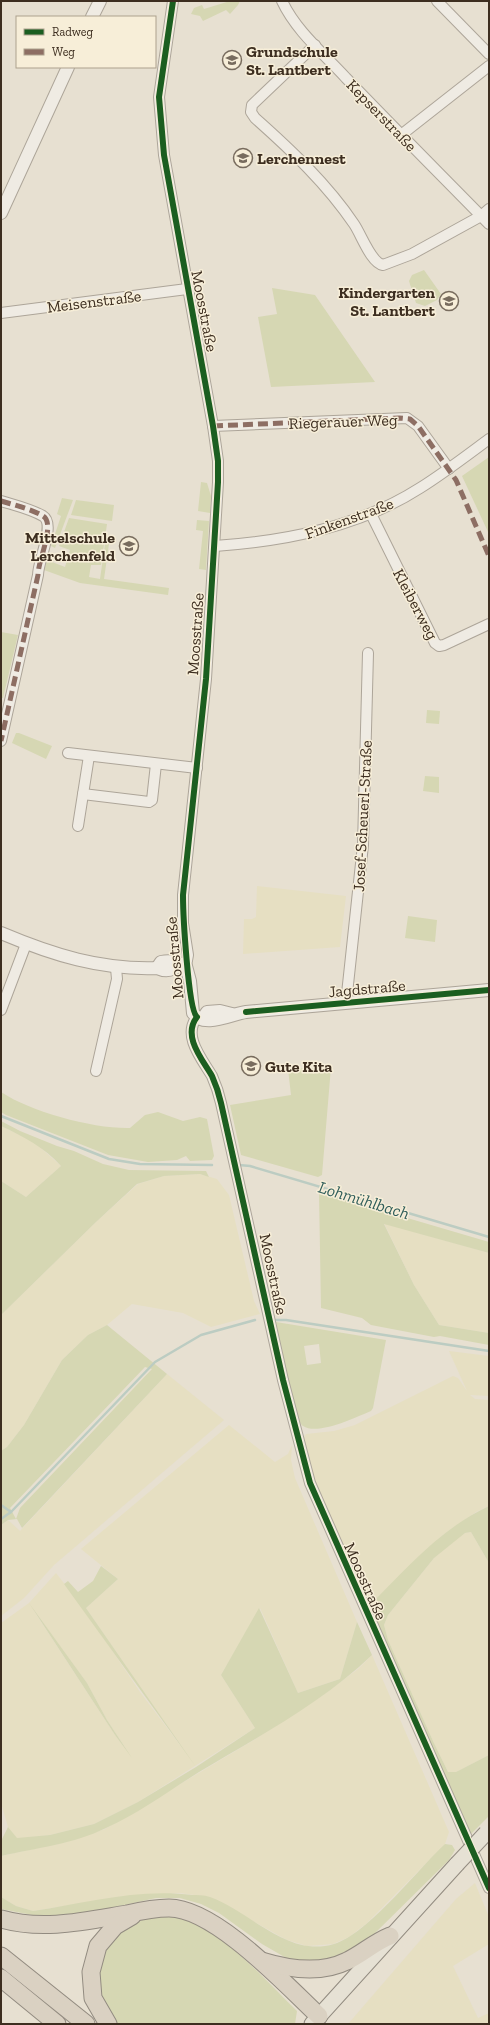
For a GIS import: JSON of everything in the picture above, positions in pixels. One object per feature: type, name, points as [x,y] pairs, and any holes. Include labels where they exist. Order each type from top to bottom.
[{"type":"highway","points":[[1,1919],[20,1925],[67,1924],[140,1911],[170,1908],[198,1915],[222,1929],[260,1960],[315,2020]]},
{"type":"highway","points":[[108,2024],[93,1998],[91,1972],[98,1946],[115,1926],[140,1911]]},
{"type":"highway","points":[[260,1960],[280,1967],[316,1969],[346,1962],[374,1943],[390,1936]]},
{"type":"highway","points":[[1,1956],[86,2024]]},
{"type":"highway","points":[[1,1978],[57,2024]]},
{"type":"main road","points":[[315,2020],[390,1936],[487,1832]]},
{"type":"street","points":[[92,16],[100,1]]},
{"type":"street","name":"Moosstraße","points":[[173,1],[160,86],[160,106],[166,171],[213,426],[218,461],[215,546],[197,768],[183,895],[183,923],[188,955],[183,965],[190,980],[192,1011],[200,1017],[190,1028],[193,1041],[218,1089],[272,1324],[283,1380],[310,1483],[488,1887]]},
{"type":"street","name":"Kepserstraße","points":[[282,1],[293,21],[315,45],[401,136],[485,212],[489,224]]},
{"type":"street","points":[[437,1],[489,54]]},
{"type":"street","points":[[315,45],[252,105],[252,112],[255,118],[290,150],[335,198],[355,226],[375,261],[383,265],[412,254],[485,212]]},
{"type":"street","points":[[401,136],[489,66]]},
{"type":"street","points":[[1,213],[68,68]]},
{"type":"street","name":"Meisenstraße","points":[[1,314],[187,289]]},
{"type":"street","name":"Riegerauer Weg","points":[[213,426],[407,418],[418,426],[449,469]]},
{"type":"street","name":"Finkenstraße","points":[[215,546],[292,538],[323,530],[371,514],[419,489],[449,469],[489,438]]},
{"type":"street","points":[[1,501],[42,515],[46,520],[48,531],[38,565],[38,571],[1,741]]},
{"type":"street","name":"Kleiberweg","points":[[371,514],[435,643],[439,646],[444,645],[489,624]]},
{"type":"street","name":"Josef-Scheuerl-Straße","points":[[346,1003],[363,845],[368,653]]},
{"type":"street","points":[[68,753],[197,768]]},
{"type":"street","points":[[78,826],[89,756]]},
{"type":"street","points":[[83,794],[149,802],[152,800],[156,764]]},
{"type":"street","points":[[1,933],[26,944],[87,963],[116,968],[157,968],[161,962],[174,961],[183,965]]},
{"type":"street","points":[[1,1010],[26,944]]},
{"type":"street","points":[[96,1071],[117,979],[116,968]]},
{"type":"street","name":"Jagdstraße","points":[[200,1017],[208,1021],[214,1021],[233,1014],[489,990]]},
{"type":"shaded area","points":[[257,886],[346,896],[340,947],[243,954],[244,919],[252,919],[256,917]]},
{"type":"shaded area","points":[[1,1126],[34,1142],[61,1166],[26,1197],[1,1181]]},
{"type":"shaded area","points":[[200,1174],[217,1179],[229,1195],[254,1301],[260,1314],[211,1327],[183,1313],[132,1304],[107,1325],[88,1335],[62,1360],[24,1425],[7,1447],[1,1451],[1,1315],[96,1222],[138,1184],[164,1176]]},
{"type":"shaded area","points":[[384,1223],[489,1253],[489,1333],[439,1325],[414,1285]]},
{"type":"shaded area","points":[[449,1351],[489,1356],[489,1396],[470,1395],[475,1399],[489,1400],[489,1506],[476,1512],[443,1535],[369,1606],[320,1496],[305,1448],[304,1437],[306,1434],[334,1431],[355,1425],[453,1376],[458,1378],[467,1391]]},
{"type":"shaded area","points":[[167,1374],[224,1420],[54,1565],[24,1598],[1,1616],[1,1525],[8,1520],[20,1531]]},
{"type":"shaded area","points":[[229,1425],[275,1462],[288,1454],[292,1445],[291,1460],[295,1478],[357,1622],[340,1679],[298,1693],[260,1608],[221,1675],[255,1728],[138,1802],[94,1824],[50,1835],[17,1839],[8,1827],[1,1803],[1,1623],[29,1603],[56,1573],[84,1609],[140,1692],[186,1753],[86,1608],[118,1579],[81,1549]],"holes":[[[32,1608],[87,1683],[107,1720],[128,1752],[115,1735]]]},
{"type":"shaded area","points":[[471,1532],[489,1563],[489,1755],[456,1772],[448,1772],[388,1640],[384,1625],[388,1615],[434,1558],[454,1540],[465,1533]]},
{"type":"shaded area","points":[[372,1655],[449,1832],[445,1844],[367,1923],[349,1937],[333,1944],[307,1946],[287,1940],[209,1897],[180,1893],[120,1897],[33,1911],[16,1906],[1,1897],[1,1856],[66,1842],[105,1829],[254,1740],[319,1698],[358,1669]]},
{"type":"shaded area","points":[[475,1883],[489,1917],[489,1944],[453,1966],[478,2018],[489,2013],[489,2024],[348,2024],[456,1899]]},
{"type":"green space","points":[[230,1],[240,1],[230,14],[226,10],[203,21],[200,16],[191,14],[194,8],[202,5],[204,9]]},
{"type":"green space","points":[[424,270],[441,294],[437,300],[425,306],[416,303],[409,281],[412,275]]},
{"type":"green space","points":[[272,288],[315,295],[375,382],[271,387],[258,317],[277,314]]},
{"type":"green space","points":[[489,457],[489,534],[462,476]]},
{"type":"green space","points":[[201,482],[207,483],[211,496],[210,513],[198,511]]},
{"type":"green space","points":[[62,498],[73,500],[55,548],[51,546],[61,516],[57,514]]},
{"type":"green space","points":[[76,500],[114,505],[112,521],[71,515]]},
{"type":"green space","points":[[69,518],[107,524],[101,565],[91,565],[89,577],[100,579],[105,544],[109,544],[104,579],[169,588],[168,595],[80,583],[44,570],[47,560],[65,567],[70,550],[59,546]]},
{"type":"green space","points":[[197,520],[209,521],[206,570],[199,569],[203,531],[196,530]]},
{"type":"green space","points":[[1,632],[18,635],[3,698],[1,698]]},
{"type":"green space","points":[[427,710],[440,711],[439,724],[426,723]]},
{"type":"green space","points":[[16,733],[52,746],[46,759],[12,743]]},
{"type":"green space","points":[[425,776],[439,777],[439,793],[423,791]]},
{"type":"green space","points":[[408,916],[437,920],[435,942],[405,938]]},
{"type":"green space","points":[[331,1067],[322,1175],[318,1177],[241,1155],[230,1105],[291,1095],[288,1069]]},
{"type":"green space","points":[[1,1092],[29,1106],[63,1118],[99,1126],[130,1128],[145,1115],[158,1112],[183,1121],[200,1117],[207,1119],[214,1156],[212,1160],[190,1161],[186,1156],[177,1160],[148,1162],[108,1155],[6,1115],[1,1112]]},
{"type":"green space","points":[[1,1121],[20,1131],[57,1146],[74,1151],[103,1164],[129,1170],[206,1171],[209,1177],[200,1174],[164,1176],[137,1184],[1,1315],[1,1181],[26,1197],[61,1166],[48,1153],[26,1138],[1,1126]]},
{"type":"green space","points":[[319,1192],[489,1242],[489,1253],[384,1224],[414,1285],[439,1325],[489,1333],[489,1345],[440,1336],[434,1337],[371,1325],[362,1318],[321,1308]]},
{"type":"green space","points":[[276,1322],[386,1340],[373,1408],[371,1411],[347,1421],[318,1429],[303,1426],[299,1420],[291,1394]],"holes":[[[319,1344],[321,1363],[307,1365],[304,1346]]]},
{"type":"green space","points":[[107,1325],[167,1374],[22,1528],[17,1519],[8,1520],[1,1525],[1,1451],[7,1447],[24,1425],[62,1360],[88,1335]],"holes":[[[145,1367],[152,1369],[20,1508],[16,1519],[10,1508]]]},
{"type":"green space","points":[[489,1506],[489,1563],[471,1532],[465,1533],[434,1558],[388,1615],[384,1625],[388,1640],[448,1772],[456,1772],[489,1755],[489,1816],[469,1836],[450,1788],[369,1606],[410,1564],[439,1538],[472,1515]]},
{"type":"green space","points":[[101,1566],[118,1579],[86,1608],[196,1767],[64,1584],[68,1581],[78,1592],[93,1581]]},
{"type":"green space","points":[[29,1603],[87,1683],[107,1720],[132,1758],[115,1735]]},
{"type":"green space","points":[[259,1608],[298,1693],[340,1679],[357,1622],[372,1655],[332,1689],[311,1704],[199,1772],[142,1809],[106,1828],[68,1842],[1,1856],[1,1841],[8,1827],[17,1838],[50,1835],[94,1824],[138,1802],[196,1767],[255,1728],[221,1675]]},
{"type":"green space","points":[[445,1844],[452,1845],[455,1850],[449,1860],[367,1941],[335,1958],[316,1961],[300,1962],[288,1959],[262,1944],[219,1913],[201,1904],[180,1898],[156,1898],[88,1913],[43,1917],[1,1909],[1,1897],[16,1906],[33,1911],[112,1897],[152,1893],[203,1895],[240,1912],[269,1931],[285,1939],[300,1945],[317,1947],[334,1944],[347,1938],[362,1928],[392,1900]]},
{"type":"green space","points":[[162,1916],[186,1920],[216,1936],[231,1947],[297,2011],[295,2024],[116,2024],[104,2003],[100,1983],[100,1968],[104,1954],[110,1942],[120,1932],[132,1924],[146,1919]]},
{"type":"waterway","name":"Lohmühlbach","points":[[1,1116],[109,1159],[140,1164],[212,1165]]},
{"type":"waterway","name":"Lohmühlbach","points":[[239,1165],[250,1166],[489,1237]]},
{"type":"waterway","points":[[1,1519],[11,1512],[155,1362],[201,1335],[255,1320]]},
{"type":"waterway","points":[[275,1320],[286,1320],[489,1351]]},
{"type":"waterway","points":[[1,1505],[11,1512]]},
{"type":"marked path","points":[[213,426],[399,418],[410,419],[418,426],[456,480],[489,556]]},
{"type":"marked path","points":[[1,501],[28,509],[43,516],[47,520],[48,526],[1,741]]},
{"type":"cycle path","points":[[173,1],[159,97],[164,155],[218,461],[206,679],[183,895],[189,980],[191,997],[197,1017],[193,1024],[193,1040],[199,1055],[212,1076],[219,1096],[283,1380],[310,1483],[489,1888]]},
{"type":"cycle path","points":[[246,1012],[489,990]]},
{"type":"place","name":"Grundschule St. Lantbert","points":[[232,60]]},
{"type":"place","name":"Lerchennest","points":[[243,158]]},
{"type":"place","name":"Kindergarten St. Lantbert","points":[[449,301]]},
{"type":"place","name":"Mittelschule Lerchenfeld","points":[[129,546]]},
{"type":"place","name":"Gute Kita","points":[[251,1066]]}]
